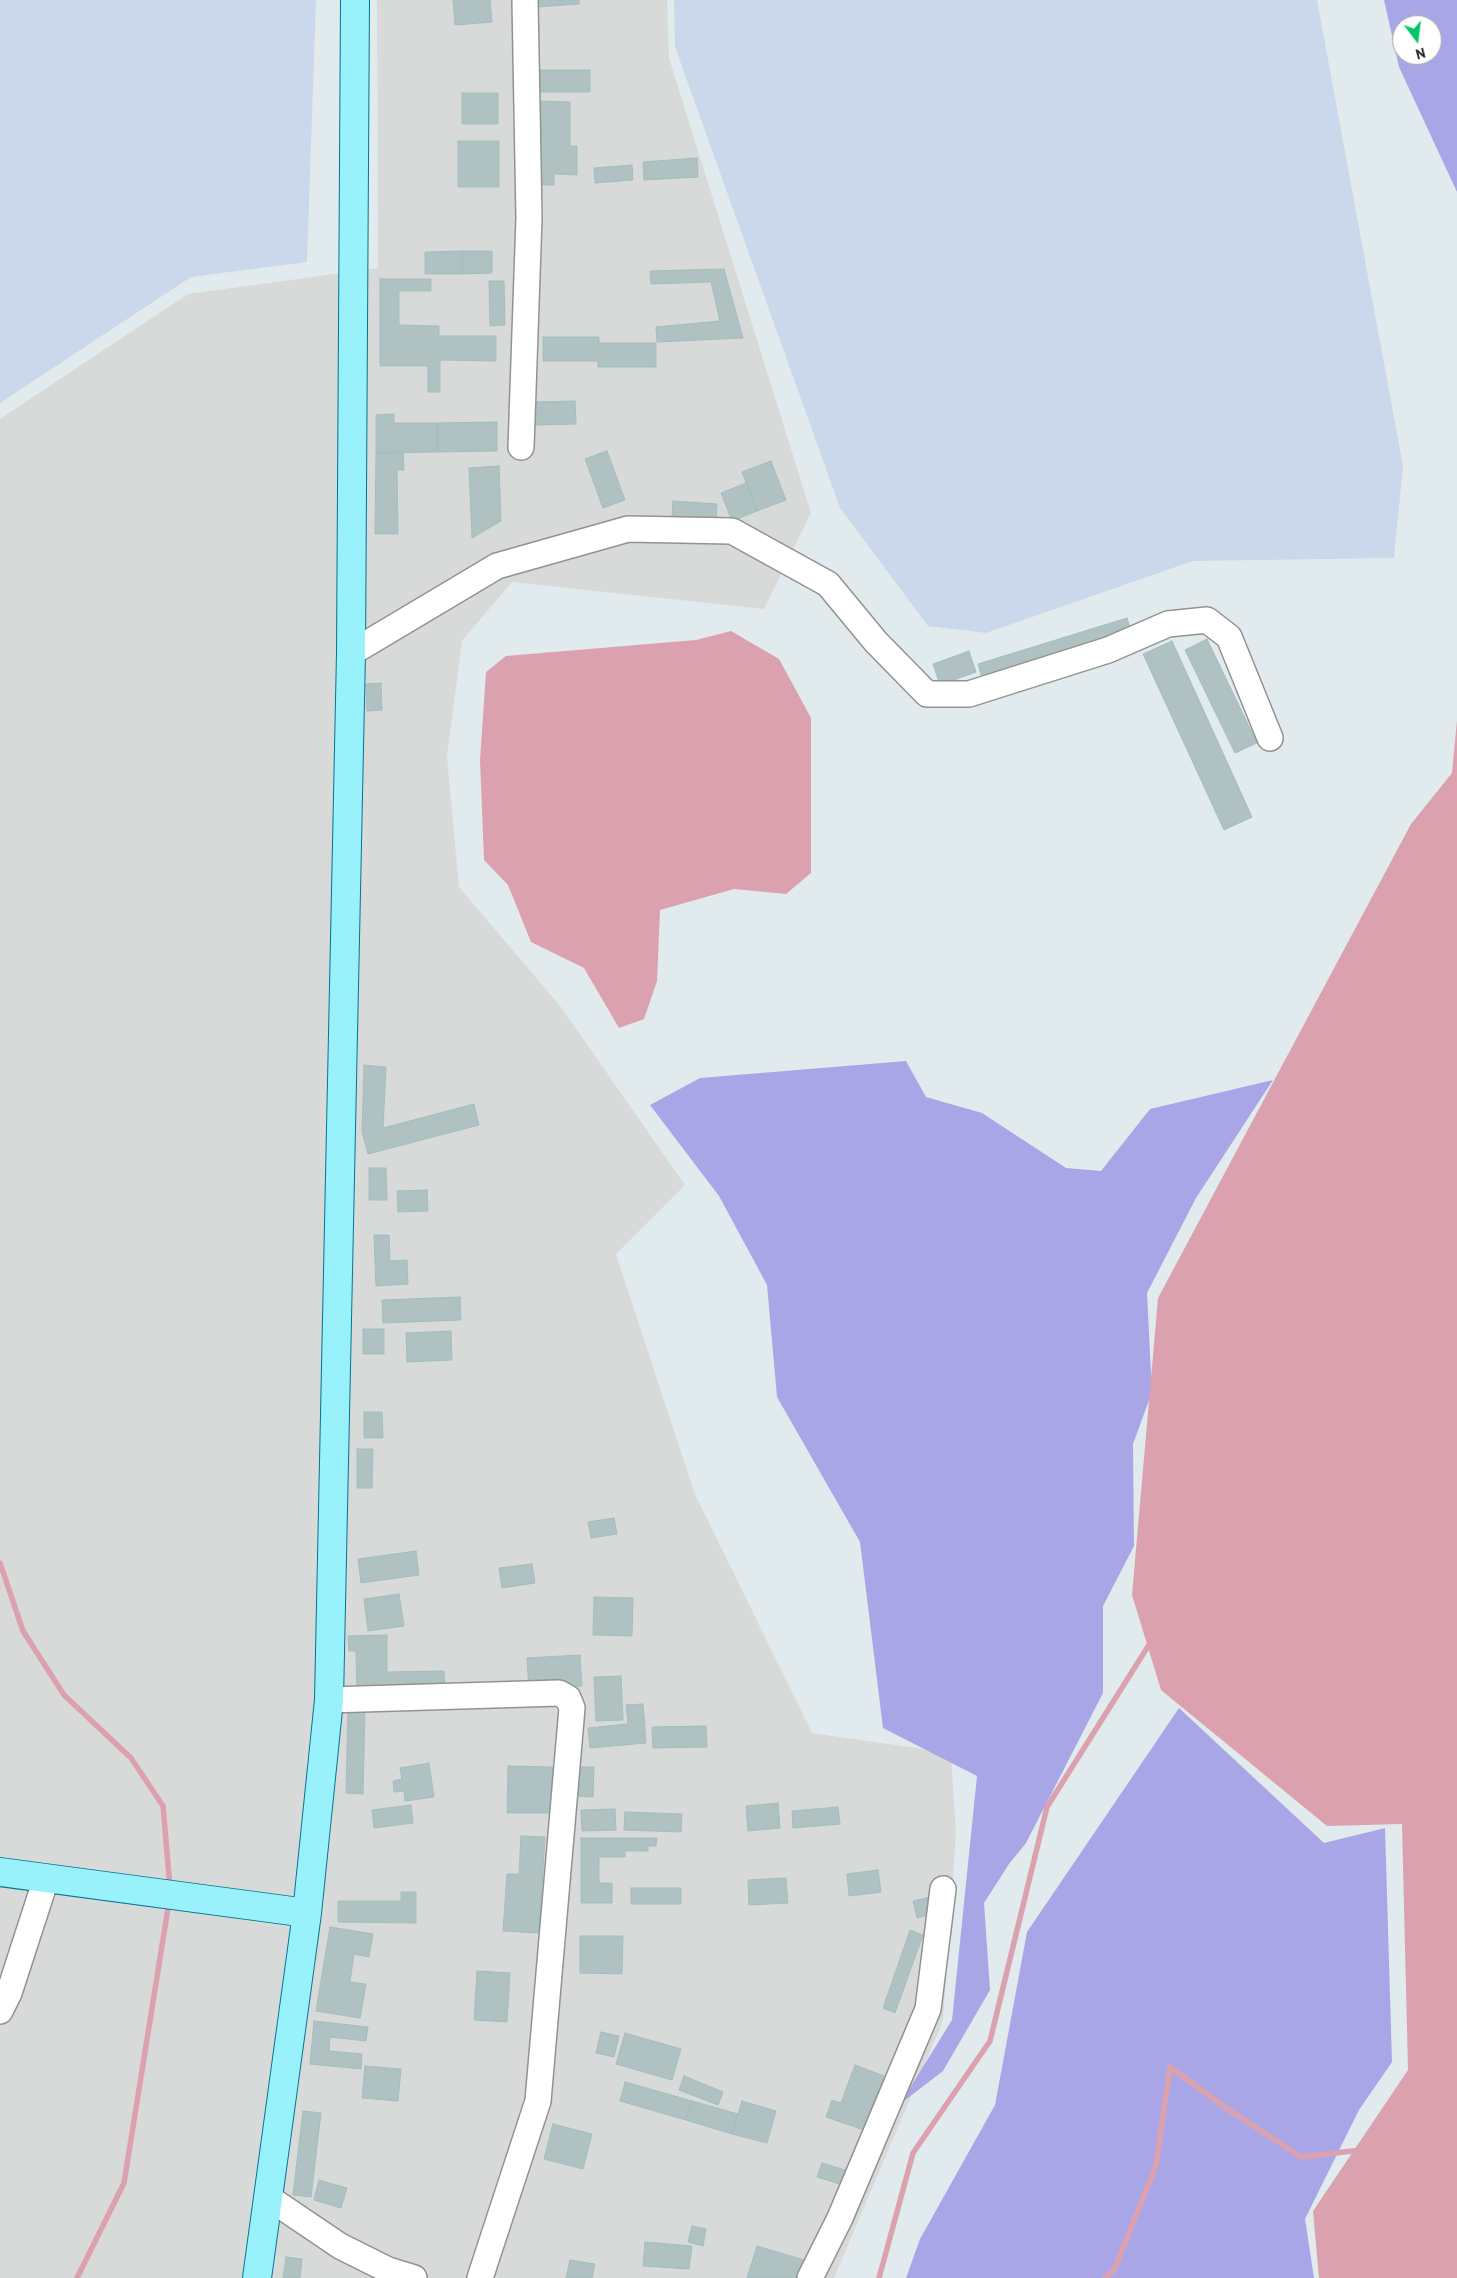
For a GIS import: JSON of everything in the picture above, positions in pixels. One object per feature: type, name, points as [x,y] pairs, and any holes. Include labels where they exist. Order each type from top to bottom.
[{"type":"main road","points":[[257,2278],[307,1913],[329,1700],[351,653],[355,0]]},
{"type":"main road","points":[[0,1872],[307,1913]]},
{"type":"street","points":[[521,447],[529,218],[525,0]]},
{"type":"street","points":[[351,653],[496,566],[628,529],[732,531],[828,584],[876,642],[927,694],[969,694],[1108,650],[1168,624],[1207,620],[1230,637],[1270,738]]},
{"type":"street","points":[[329,1700],[559,1693],[568,1698],[572,1708],[538,2101],[480,2278]]},
{"type":"street","points":[[0,2011],[9,1993],[46,1879]]},
{"type":"street","points":[[810,2278],[840,2218],[928,2009],[943,1889]]},
{"type":"street","points":[[269,2198],[340,2246],[388,2270],[414,2278]]},
{"type":"shaded area","points":[[0,0],[316,0],[307,262],[191,277],[0,403]]},
{"type":"shaded area","points":[[377,0],[667,0],[669,58],[811,513],[764,609],[512,582],[462,641],[447,757],[459,887],[561,1007],[685,1185],[616,1254],[694,1492],[812,1733],[951,1753],[956,1833],[943,2021],[834,2278],[0,2278],[0,419],[188,294],[378,268]]},
{"type":"shaded area","points":[[674,0],[1317,0],[1403,466],[1394,558],[1193,561],[986,633],[928,626],[840,508],[675,47]]},
{"type":"shaded area","points":[[1384,0],[1457,0],[1457,192],[1399,65],[1442,65],[1442,15],[1392,15],[1392,36]]},
{"type":"shaded area","points":[[731,631],[779,659],[811,718],[811,873],[786,894],[734,889],[660,910],[657,981],[644,1019],[619,1028],[584,968],[531,942],[508,885],[484,860],[480,760],[486,672],[506,656],[696,640]]},
{"type":"shaded area","points":[[1457,720],[1457,2278],[1319,2278],[1313,2211],[1408,2070],[1402,1824],[1327,1826],[1161,1690],[1132,1595],[1158,1298],[1411,824],[1452,773]]},
{"type":"shaded area","points":[[906,1061],[926,1097],[982,1113],[1066,1168],[1101,1171],[1150,1109],[1273,1080],[1196,1198],[1147,1293],[1152,1392],[1133,1444],[1134,1546],[1103,1606],[1103,1693],[1026,1843],[1009,1864],[984,1903],[990,1990],[943,2071],[900,2104],[952,2020],[977,1776],[883,1728],[860,1542],[777,1397],[767,1285],[719,1196],[650,1105],[700,1078]]},
{"type":"shaded area","points":[[1179,1708],[1324,1843],[1385,1828],[1392,2062],[1359,2110],[1305,2219],[1314,2278],[906,2278],[920,2239],[995,2105],[1027,1932]]},
{"type":"building","points":[[453,0],[490,0],[492,22],[455,25]]},
{"type":"building","points":[[537,0],[579,0],[579,4],[538,7]]},
{"type":"building","points":[[537,70],[590,70],[590,92],[537,92]]},
{"type":"building","points":[[462,93],[498,93],[498,124],[462,124]]},
{"type":"building","points":[[534,101],[570,102],[570,146],[577,146],[577,175],[554,174],[554,185],[533,185]]},
{"type":"building","points":[[458,141],[499,141],[499,187],[458,187]]},
{"type":"building","points":[[697,158],[698,177],[644,180],[643,162]]},
{"type":"building","points":[[632,165],[633,180],[595,183],[594,168]]},
{"type":"building","points":[[462,251],[492,251],[492,273],[462,274]]},
{"type":"building","points":[[462,251],[462,274],[425,274],[425,252]]},
{"type":"building","points":[[724,269],[743,338],[657,342],[656,327],[720,321],[711,282],[651,284],[650,271]]},
{"type":"building","points":[[380,279],[431,279],[431,291],[399,291],[399,325],[439,326],[439,336],[496,336],[496,361],[440,360],[440,392],[428,392],[428,366],[380,366]]},
{"type":"building","points":[[489,281],[504,281],[505,325],[490,326]]},
{"type":"building","points":[[543,337],[599,337],[599,343],[656,343],[656,367],[598,367],[598,361],[543,361]]},
{"type":"building","points":[[575,401],[576,424],[535,425],[535,402]]},
{"type":"building","points":[[394,414],[394,423],[437,423],[437,452],[376,453],[376,415]]},
{"type":"building","points":[[497,422],[497,451],[437,452],[437,423]]},
{"type":"building","points":[[607,451],[625,500],[603,508],[585,459]]},
{"type":"building","points":[[403,452],[404,470],[397,470],[398,534],[375,534],[376,453]]},
{"type":"building","points":[[771,461],[786,500],[757,511],[742,472]]},
{"type":"building","points":[[499,466],[501,521],[472,538],[469,468]]},
{"type":"building","points":[[746,483],[757,511],[732,521],[721,493]]},
{"type":"building","points":[[673,501],[717,504],[716,521],[672,518]]},
{"type":"building","points":[[1127,618],[1133,639],[982,678],[978,664]]},
{"type":"building","points":[[1207,639],[1257,743],[1235,753],[1185,650]]},
{"type":"building","points":[[1172,641],[1252,817],[1224,830],[1143,654]]},
{"type":"building","points":[[969,651],[976,672],[940,685],[933,664]]},
{"type":"building","points":[[381,683],[382,710],[367,711],[366,684]]},
{"type":"building","points":[[364,1065],[386,1067],[383,1128],[474,1104],[479,1125],[368,1154],[362,1132]]},
{"type":"building","points":[[369,1168],[386,1168],[387,1200],[369,1200]]},
{"type":"building","points":[[427,1190],[428,1211],[398,1212],[397,1191]]},
{"type":"building","points":[[374,1235],[389,1235],[390,1261],[407,1260],[408,1284],[376,1286]]},
{"type":"building","points":[[460,1297],[461,1320],[383,1323],[382,1300]]},
{"type":"building","points":[[363,1329],[384,1329],[384,1354],[363,1354]]},
{"type":"building","points":[[451,1331],[452,1360],[407,1362],[406,1333]]},
{"type":"building","points":[[364,1412],[382,1412],[383,1438],[364,1438]]},
{"type":"building","points":[[357,1449],[373,1449],[372,1488],[357,1488]]},
{"type":"building","points":[[614,1518],[617,1534],[591,1538],[588,1522]]},
{"type":"building","points":[[416,1551],[419,1575],[361,1583],[358,1559]]},
{"type":"building","points":[[532,1564],[535,1583],[502,1588],[499,1568]]},
{"type":"building","points":[[399,1594],[404,1626],[368,1631],[364,1599]]},
{"type":"building","points":[[594,1597],[633,1598],[632,1636],[593,1635]]},
{"type":"building","points":[[387,1635],[387,1672],[444,1671],[445,1695],[357,1696],[356,1651],[349,1651],[348,1636]]},
{"type":"building","points":[[580,1655],[582,1686],[529,1690],[527,1658]]},
{"type":"building","points":[[621,1676],[623,1720],[596,1721],[594,1677]]},
{"type":"building","points":[[643,1704],[646,1743],[590,1748],[588,1728],[628,1724],[626,1705]]},
{"type":"building","points":[[348,1708],[365,1708],[363,1794],[346,1793]]},
{"type":"building","points":[[706,1726],[707,1747],[653,1748],[652,1727]]},
{"type":"building","points":[[429,1763],[434,1797],[405,1801],[404,1791],[394,1792],[393,1781],[402,1779],[400,1768]]},
{"type":"building","points":[[508,1766],[553,1767],[552,1813],[507,1813]]},
{"type":"building","points":[[576,1767],[594,1767],[593,1797],[575,1796]]},
{"type":"building","points":[[778,1803],[780,1828],[748,1831],[746,1806]]},
{"type":"building","points":[[411,1805],[413,1823],[374,1828],[372,1810]]},
{"type":"building","points":[[838,1807],[840,1824],[793,1828],[792,1811]]},
{"type":"building","points":[[615,1809],[616,1830],[582,1831],[581,1810]]},
{"type":"building","points":[[625,1812],[682,1814],[681,1832],[624,1830]]},
{"type":"building","points":[[521,1836],[545,1837],[539,1933],[503,1931],[507,1874],[519,1874]]},
{"type":"building","points":[[581,1838],[657,1838],[656,1846],[648,1846],[648,1851],[625,1851],[625,1857],[599,1857],[599,1883],[612,1883],[612,1903],[581,1903]]},
{"type":"building","points":[[878,1870],[881,1892],[849,1896],[847,1874]]},
{"type":"building","points":[[786,1878],[788,1903],[749,1905],[748,1880]]},
{"type":"building","points":[[631,1888],[681,1888],[681,1904],[631,1904]]},
{"type":"building","points":[[401,1892],[416,1892],[416,1923],[338,1922],[338,1901],[401,1901]]},
{"type":"building","points":[[934,1896],[939,1912],[917,1918],[913,1901]]},
{"type":"building","points":[[330,1927],[373,1934],[369,1957],[354,1954],[350,1982],[366,1984],[360,2018],[316,2011]]},
{"type":"building","points":[[910,1930],[923,1935],[895,2013],[883,2008]]},
{"type":"building","points":[[580,1936],[623,1936],[622,1974],[580,1973]]},
{"type":"building","points":[[477,1971],[510,1973],[507,2022],[474,2020]]},
{"type":"building","points":[[314,2021],[368,2027],[366,2041],[330,2037],[329,2051],[362,2054],[361,2069],[310,2064]]},
{"type":"building","points":[[601,2032],[619,2036],[614,2057],[596,2053]]},
{"type":"building","points":[[625,2033],[681,2049],[672,2080],[616,2064]]},
{"type":"building","points":[[855,2065],[884,2076],[864,2130],[826,2117],[832,2100],[841,2103]]},
{"type":"building","points":[[365,2066],[401,2069],[398,2101],[362,2098]]},
{"type":"building","points":[[684,2076],[723,2092],[718,2105],[679,2090]]},
{"type":"building","points":[[625,2082],[692,2101],[686,2120],[620,2101]]},
{"type":"building","points":[[692,2101],[738,2114],[732,2134],[686,2120]]},
{"type":"building","points":[[742,2101],[776,2111],[767,2143],[732,2134]]},
{"type":"building","points":[[303,2111],[321,2113],[311,2197],[293,2195]]},
{"type":"building","points":[[553,2124],[592,2134],[583,2169],[544,2159]]},
{"type":"building","points":[[822,2163],[848,2171],[843,2185],[817,2177]]},
{"type":"building","points":[[319,2180],[347,2188],[341,2208],[314,2200]]},
{"type":"building","points":[[692,2226],[706,2229],[703,2246],[688,2242]]},
{"type":"building","points":[[645,2242],[692,2246],[689,2269],[643,2266]]},
{"type":"building","points":[[757,2246],[804,2260],[798,2278],[747,2278]]},
{"type":"building","points":[[286,2257],[302,2259],[300,2278],[283,2278]]},
{"type":"building","points":[[570,2260],[595,2264],[592,2278],[566,2278]]},
{"type":"waterway","points":[[0,1563],[23,1631],[64,1695],[131,1758],[163,1806],[170,1888]]},
{"type":"waterway","points":[[879,2278],[913,2153],[990,2041],[1047,1807],[1152,1640]]},
{"type":"waterway","points":[[77,2278],[124,2183],[169,1902]]},
{"type":"waterway","points":[[1105,2278],[1114,2270],[1156,2166],[1170,2067],[1229,2110],[1301,2157],[1361,2150]]}]
